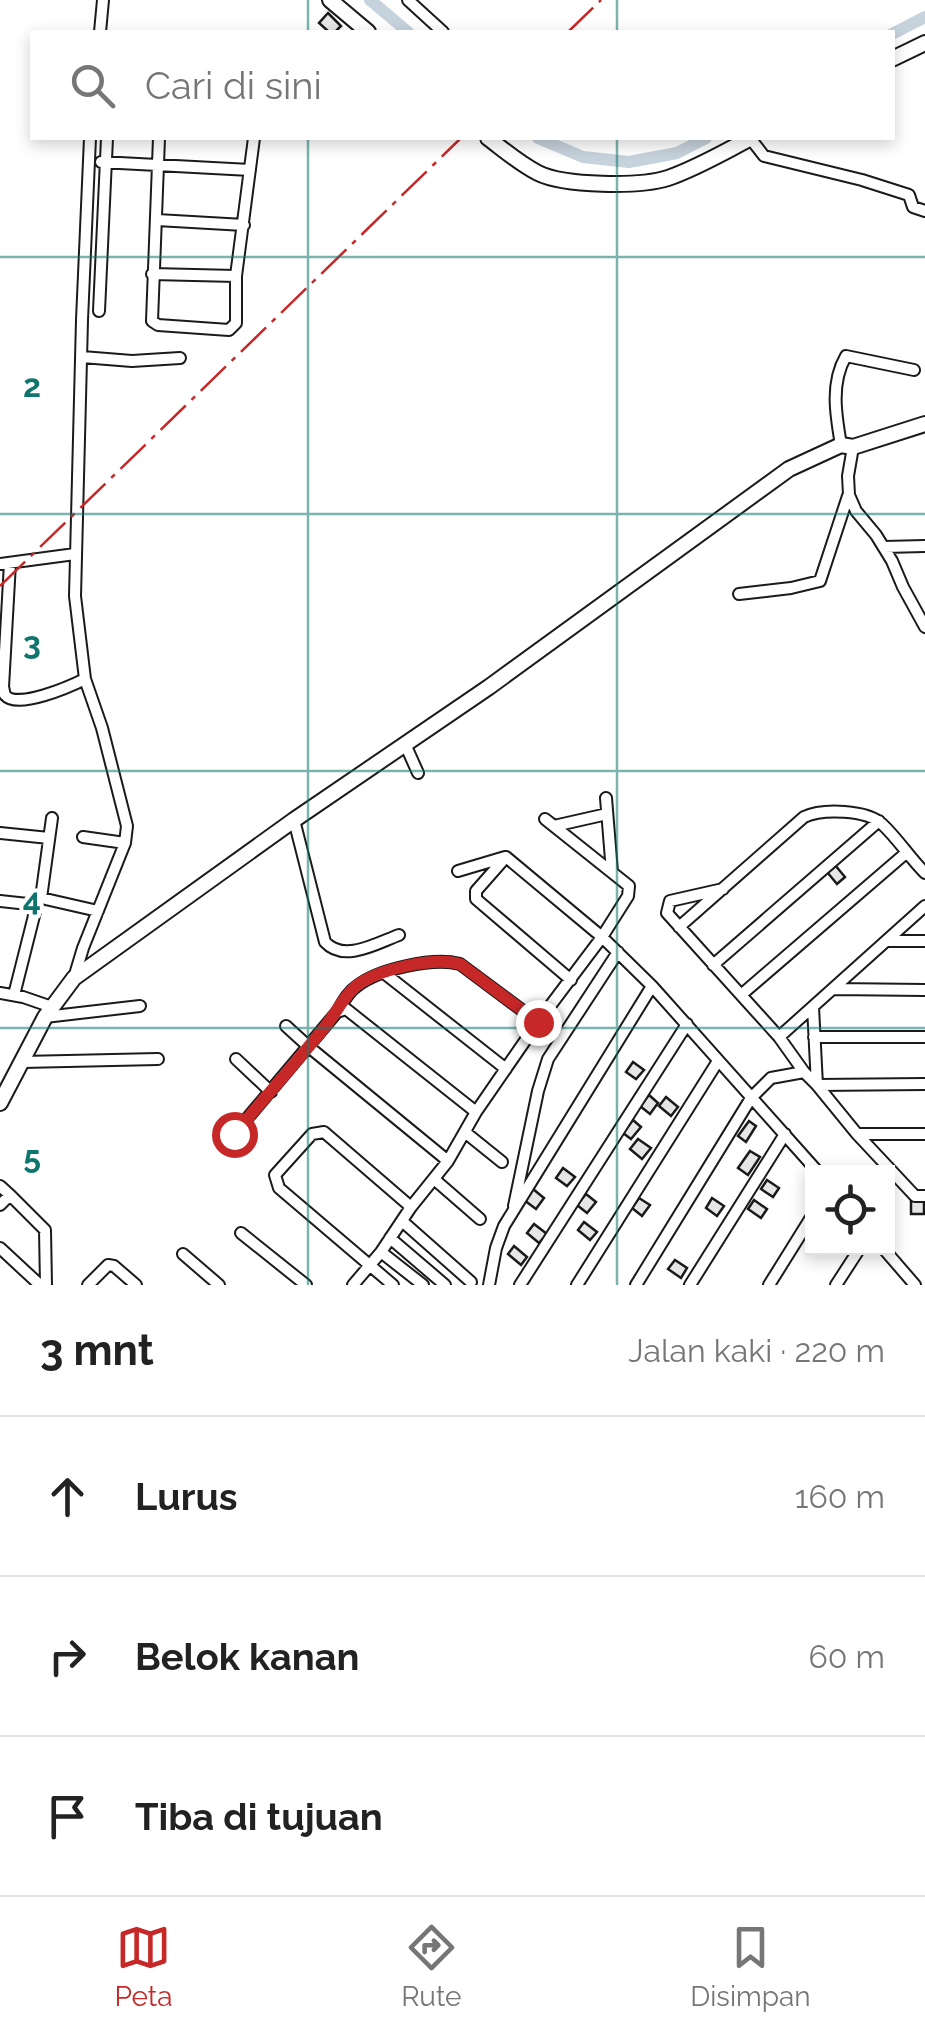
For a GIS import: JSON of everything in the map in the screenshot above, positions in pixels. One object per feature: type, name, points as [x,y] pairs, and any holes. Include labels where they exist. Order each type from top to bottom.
[{"type":"street","points":[[100,30],[103,0]]},
{"type":"street","points":[[330,0],[366,30]]},
{"type":"street","points":[[408,0],[434,30]]},
{"type":"street","points":[[895,58],[925,43]]},
{"type":"street","points":[[74,978],[125,843],[127,826],[102,728],[85,680],[75,596],[90,140]]},
{"type":"street","points":[[99,310],[107,140]]},
{"type":"street","points":[[159,140],[151,316],[154,324],[229,330],[236,323],[236,276],[254,140]]},
{"type":"street","points":[[491,140],[540,175],[589,183],[665,179],[746,140]]},
{"type":"street","points":[[752,140],[764,156],[909,195],[916,209],[925,211]]},
{"type":"street","points":[[88,161],[250,170]]},
{"type":"street","points":[[157,220],[244,225]]},
{"type":"street","points":[[152,274],[236,276]]},
{"type":"street","points":[[739,594],[820,581],[848,495],[847,446],[836,402],[842,360],[846,356],[914,370]]},
{"type":"street","points":[[82,357],[132,361],[180,358]]},
{"type":"street","points":[[0,1103],[12,1069],[74,978],[488,687],[789,469],[847,446],[925,424]]},
{"type":"street","points":[[848,495],[884,547],[925,627]]},
{"type":"street","points":[[884,547],[925,546]]},
{"type":"street","points":[[75,554],[5,564],[4,694],[17,700],[54,693],[85,680]]},
{"type":"street","points":[[405,744],[418,773]]},
{"type":"street","points":[[606,798],[612,872]]},
{"type":"street","points":[[679,927],[812,813],[834,811],[879,820],[925,873]]},
{"type":"street","points":[[354,1285],[448,1160],[476,1112],[630,892],[629,886],[550,822],[608,814]]},
{"type":"street","points":[[14,995],[39,901],[52,818]]},
{"type":"street","points":[[294,820],[330,948],[347,952],[399,935]]},
{"type":"street","points":[[712,964],[879,820]]},
{"type":"street","points":[[0,833],[49,838]]},
{"type":"street","points":[[84,837],[125,843]]},
{"type":"street","points":[[741,996],[906,853]]},
{"type":"street","points":[[458,871],[506,857]]},
{"type":"street","points":[[506,857],[602,937],[652,986],[812,1165]]},
{"type":"street","points":[[506,857],[476,891],[476,899],[571,980]]},
{"type":"street","points":[[723,889],[670,901],[668,913],[779,1037],[857,1134],[915,1196],[925,1196]]},
{"type":"street","points":[[0,900],[39,901],[98,912]]},
{"type":"street","points":[[779,1037],[925,906]]},
{"type":"street","points":[[886,941],[925,941]]},
{"type":"street","points":[[513,1212],[534,1106],[548,1059],[618,952]]},
{"type":"street","points":[[234,1134],[356,986],[384,973],[432,962],[460,964],[538,1022]]},
{"type":"street","points":[[384,973],[506,1069]]},
{"type":"street","points":[[489,1285],[504,1226],[652,986]]},
{"type":"street","points":[[833,989],[925,990]]},
{"type":"street","points":[[0,994],[14,995],[48,1012],[140,1006]]},
{"type":"street","points":[[813,1007],[817,1084]]},
{"type":"street","points":[[337,1012],[349,1010],[476,1112]]},
{"type":"street","points":[[520,1285],[687,1024]]},
{"type":"street","points":[[286,1026],[448,1160]]},
{"type":"street","points":[[814,1038],[925,1038]]},
{"type":"street","points":[[12,1069],[158,1059]]},
{"type":"street","points":[[236,1059],[271,1092]]},
{"type":"street","points":[[577,1285],[718,1061]]},
{"type":"street","points":[[636,1285],[751,1098],[771,1078],[804,1072]]},
{"type":"street","points":[[817,1084],[925,1084]]},
{"type":"street","points":[[393,1285],[279,1188],[275,1175],[312,1134],[324,1132],[411,1207]]},
{"type":"street","points":[[466,1132],[502,1162]]},
{"type":"street","points":[[690,1285],[785,1134]]},
{"type":"street","points":[[857,1134],[925,1134]]},
{"type":"street","points":[[434,1179],[480,1219]]},
{"type":"street","points":[[0,1186],[45,1230],[43,1285]]},
{"type":"street","points":[[906,1187],[925,1187]]},
{"type":"street","points":[[0,1206],[10,1194]]},
{"type":"street","points":[[402,1221],[471,1282]]},
{"type":"street","points":[[769,1285],[805,1227]]},
{"type":"street","points":[[241,1233],[306,1285]]},
{"type":"street","points":[[390,1238],[445,1285]]},
{"type":"street","points":[[0,1248],[43,1285]]},
{"type":"street","points":[[381,1252],[423,1285],[433,1273]]},
{"type":"street","points":[[183,1254],[219,1285]]},
{"type":"street","points":[[836,1285],[855,1255]]},
{"type":"street","points":[[888,1255],[911,1283]]},
{"type":"street","points":[[88,1285],[108,1265],[136,1285]]},
{"type":"building","points":[[328,13],[341,26],[327,30],[319,23]]},
{"type":"building","points":[[835,865],[845,877],[837,884],[827,872]]},
{"type":"building","points":[[633,1062],[644,1070],[636,1079],[626,1072]]},
{"type":"building","points":[[649,1095],[658,1103],[650,1114],[640,1106]]},
{"type":"building","points":[[666,1097],[678,1107],[671,1116],[659,1106]]},
{"type":"building","points":[[633,1120],[641,1127],[631,1139],[623,1133]]},
{"type":"building","points":[[749,1121],[756,1126],[746,1142],[738,1136]]},
{"type":"building","points":[[638,1139],[651,1148],[642,1159],[630,1149]]},
{"type":"building","points":[[750,1151],[760,1157],[748,1175],[738,1168]]},
{"type":"building","points":[[563,1168],[575,1177],[567,1186],[556,1178]]},
{"type":"building","points":[[767,1180],[779,1188],[773,1197],[761,1189]]},
{"type":"building","points":[[533,1189],[544,1198],[536,1209],[524,1200]]},
{"type":"building","points":[[586,1194],[596,1202],[587,1213],[577,1205]]},
{"type":"building","points":[[639,1198],[650,1205],[642,1216],[632,1208]]},
{"type":"building","points":[[712,1198],[724,1206],[717,1216],[706,1208]]},
{"type":"building","points":[[911,1199],[924,1199],[924,1214],[911,1214]]},
{"type":"building","points":[[754,1200],[767,1209],[761,1218],[748,1209]]},
{"type":"building","points":[[584,1222],[597,1232],[590,1240],[578,1230]]},
{"type":"building","points":[[534,1224],[547,1234],[539,1243],[527,1233]]},
{"type":"building","points":[[514,1246],[527,1257],[521,1265],[508,1254]]},
{"type":"building","points":[[675,1260],[687,1268],[681,1278],[668,1269]]},
{"type":"waterway","points":[[370,0],[406,30]]},
{"type":"waterway","points":[[895,32],[925,17]]},
{"type":"waterway","points":[[543,140],[583,157],[629,162],[677,153],[702,140]]},
{"type":"power","points":[[570,30],[601,0]]},
{"type":"power","points":[[0,586],[459,140]]},
{"type":"route","points":[[234,1134],[346,997],[369,978],[432,962],[460,964],[538,1022]]}]
